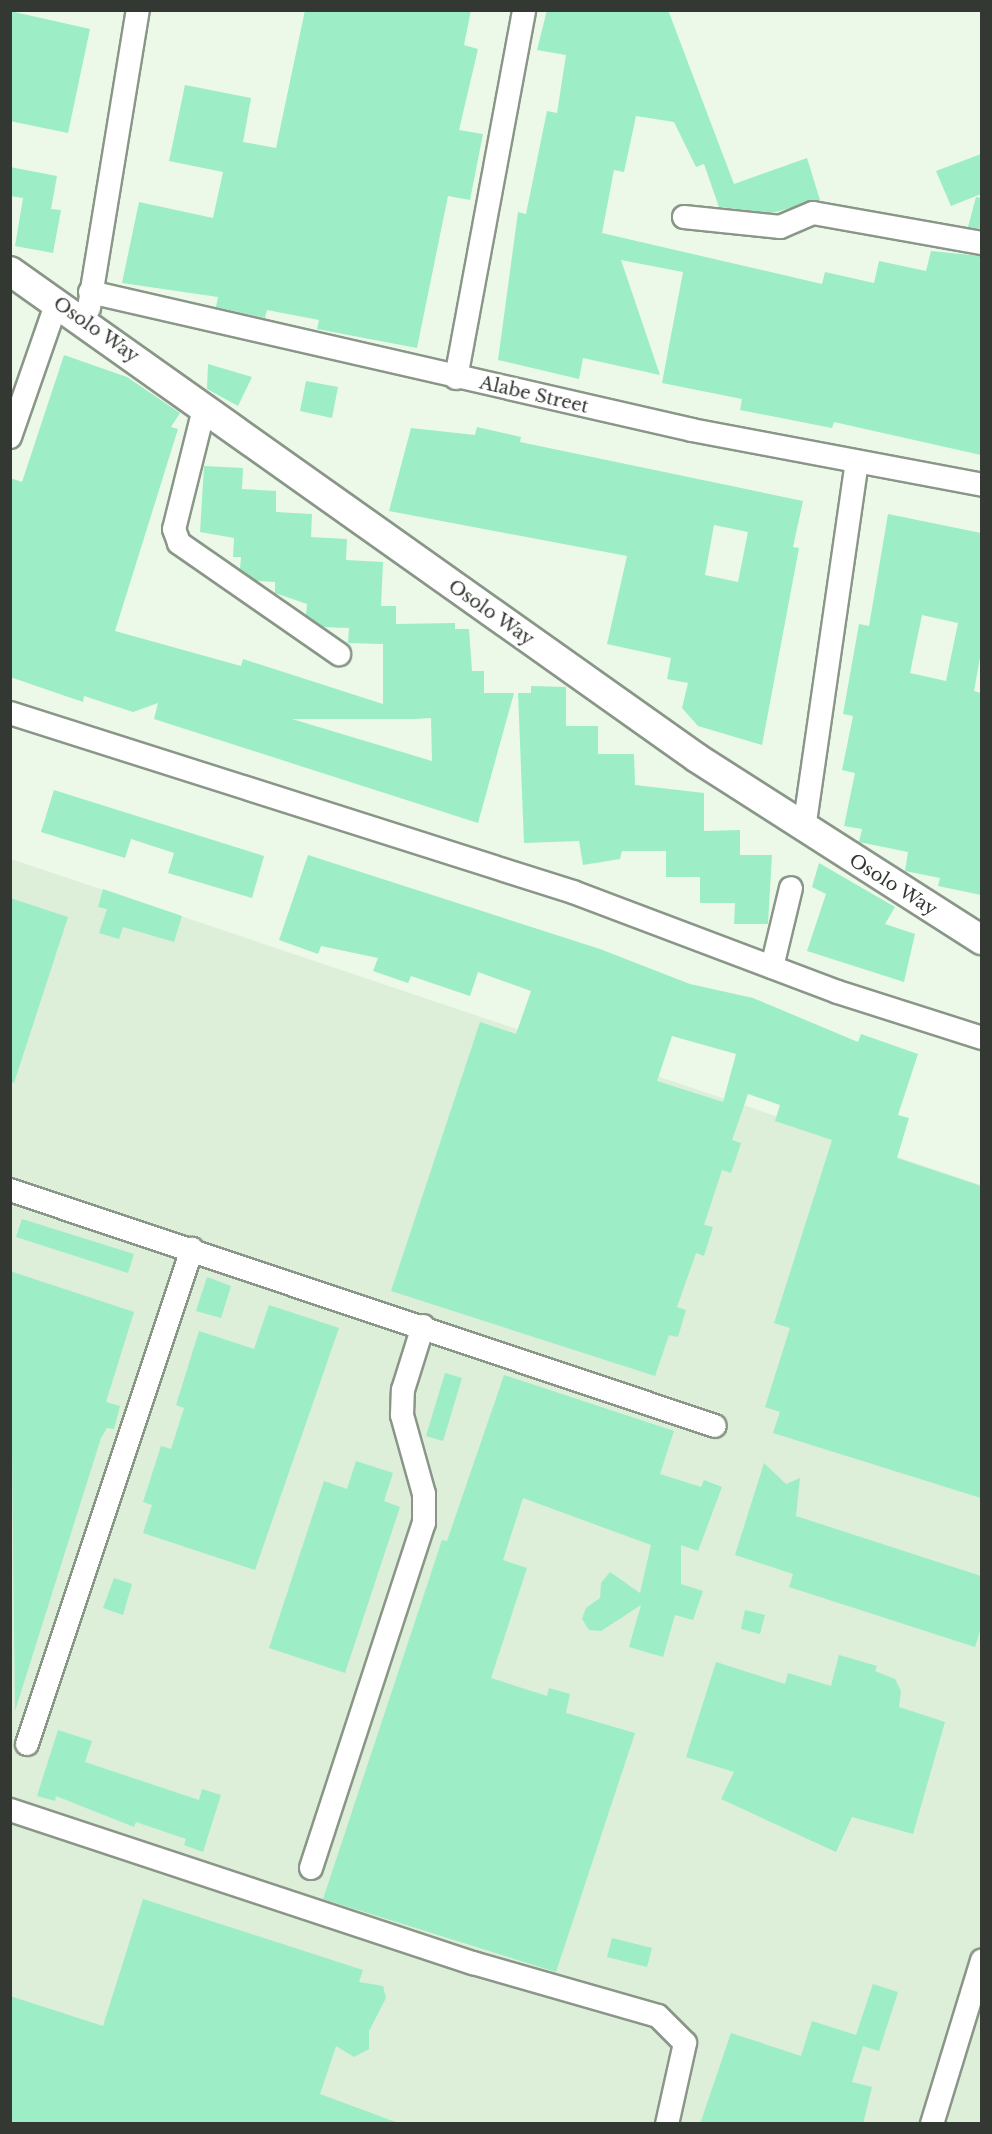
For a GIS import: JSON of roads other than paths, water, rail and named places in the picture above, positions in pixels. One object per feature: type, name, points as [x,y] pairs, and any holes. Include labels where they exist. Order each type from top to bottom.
[{"type":"main road","name":"Osolo Way","points":[[10,271],[88,321],[204,409],[804,829],[981,940]]},
{"type":"street","points":[[88,321],[90,292],[138,10]]},
{"type":"street","points":[[456,378],[524,10]]},
{"type":"street","points":[[684,217],[780,227],[813,213],[981,243]]},
{"type":"street","name":"Alabe Street","points":[[90,292],[456,378],[857,464],[981,485]]},
{"type":"street","points":[[10,437],[57,302]]},
{"type":"street","points":[[204,409],[174,529],[179,543],[339,654]]},
{"type":"street","points":[[804,829],[857,464]]},
{"type":"street","points":[[10,713],[573,892],[772,967],[981,1038]]},
{"type":"street","points":[[772,967],[791,888]]},
{"type":"street","points":[[10,1190],[423,1326],[715,1426]]},
{"type":"street","points":[[27,1744],[192,1249]]},
{"type":"street","points":[[311,1868],[424,1523],[424,1494],[402,1415],[404,1390],[423,1326]]},
{"type":"street","points":[[10,1810],[473,1963],[658,2016],[685,2043],[667,2124]]},
{"type":"street","points":[[932,2124],[980,1972]]}]
